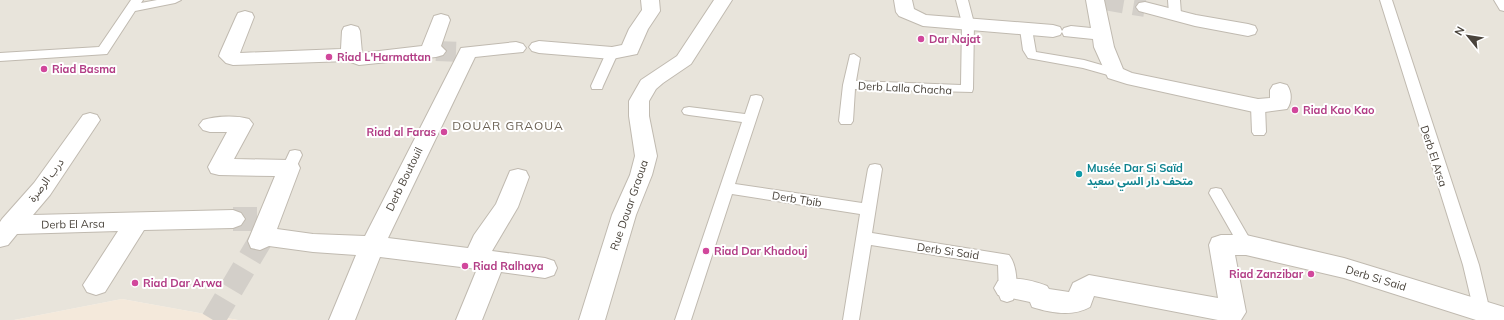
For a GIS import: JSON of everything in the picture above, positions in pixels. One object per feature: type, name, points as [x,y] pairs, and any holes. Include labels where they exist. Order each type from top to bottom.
[{"type":"street","points":[[539,47],[612,53],[630,50],[633,37],[641,21],[651,11],[650,0]]},
{"type":"street","name":"Rue Douar Graoua","points":[[592,320],[624,215],[641,175],[646,156],[639,116],[640,101],[648,85],[684,60],[723,0]]},
{"type":"street","points":[[902,0],[905,12],[919,19],[1062,32],[1102,34]]},
{"type":"street","points":[[1095,0],[1104,46],[1115,73],[1127,78],[1258,106],[1280,104],[1280,90]]},
{"type":"street","points":[[1145,7],[1175,7],[1248,30]]},
{"type":"street","points":[[246,17],[229,56],[233,59],[351,55],[359,59],[365,59],[433,52],[441,20]]},
{"type":"street","points":[[351,31],[351,55]]},
{"type":"street","name":"Derb Boutouil","points":[[342,320],[372,246],[466,52],[516,48]]},
{"type":"street","name":"درب الرصرة","points":[[5,231],[42,189],[90,120]]},
{"type":"street","points":[[210,125],[242,124],[219,167],[292,162],[263,229],[312,243],[372,246],[485,259],[545,268]]},
{"type":"street","points":[[469,320],[485,259],[483,242],[506,207],[518,177]]},
{"type":"street","name":"Derb El Arsa","points":[[5,231],[233,219]]},
{"type":"street","points":[[96,285],[136,223]]},
{"type":"street","name":"Derb Si Said","points":[[1007,291],[1038,293],[1041,299],[1074,303],[1081,299],[1082,290],[1088,285],[1234,316],[1221,245],[1246,246],[1344,268],[1490,316]]},
{"type":"lane","points":[[0,57],[103,51],[135,4],[175,0]]},
{"type":"lane","name":"Derb Lalla Chacha","points":[[849,85],[967,90],[968,24],[962,0]]},
{"type":"lane","name":"Derb El Arsa","points":[[1386,0],[1424,126],[1471,266],[1490,316]]},
{"type":"lane","points":[[1500,0],[1504,8]]},
{"type":"lane","points":[[1026,29],[1029,50],[1032,55],[1084,64],[1115,73]]},
{"type":"lane","points":[[597,86],[612,53]]},
{"type":"lane","name":"Derb Lalla Chacha","points":[[846,121],[849,85],[854,58]]},
{"type":"lane","points":[[683,320],[756,99]]},
{"type":"lane","points":[[1258,106],[1259,132]]},
{"type":"lane","points":[[690,111],[750,119]]},
{"type":"lane","points":[[851,320],[875,169]]},
{"type":"lane","name":"Derb Tbib","points":[[727,188],[868,210]]},
{"type":"lane","points":[[1216,193],[1246,246]]},
{"type":"lane","name":"Derb Si Said","points":[[863,238],[1003,259],[1006,264],[1007,291]]},
{"type":"shaded area","points":[[0,0],[1504,0],[1504,320],[238,320],[122,299],[14,320],[0,320]]},
{"type":"shaded area","points":[[122,299],[238,320],[14,320]]},
{"type":"tunnel","points":[[1104,0],[1145,7]]},
{"type":"tunnel","points":[[436,51],[464,52]]},
{"type":"tunnel","points":[[233,219],[260,219]]},
{"type":"tunnel","points":[[213,320],[260,241]]},
{"type":"place","name":"Dar Najat","points":[[921,39]]},
{"type":"place","name":"Riad L'Harmattan","points":[[329,57]]},
{"type":"place","name":"Riad Basma","points":[[44,69]]},
{"type":"place","name":"Riad Kao Kao","points":[[1295,110]]},
{"type":"place","name":"Riad al Faras","points":[[444,132]]},
{"type":"place","name":"Musée Dar Si Saïd متحف دار السي سعيد","points":[[1079,174]]},
{"type":"place","name":"Riad Dar Khadouj","points":[[706,251]]},
{"type":"place","name":"Riad Ralhaya","points":[[465,266]]},
{"type":"place","name":"Riad Zanzibar","points":[[1311,274]]},
{"type":"place","name":"Riad Dar Arwa","points":[[135,283]]},
{"type":"district","name":"DOUAR GRAOUA","points":[[508,126]]}]
